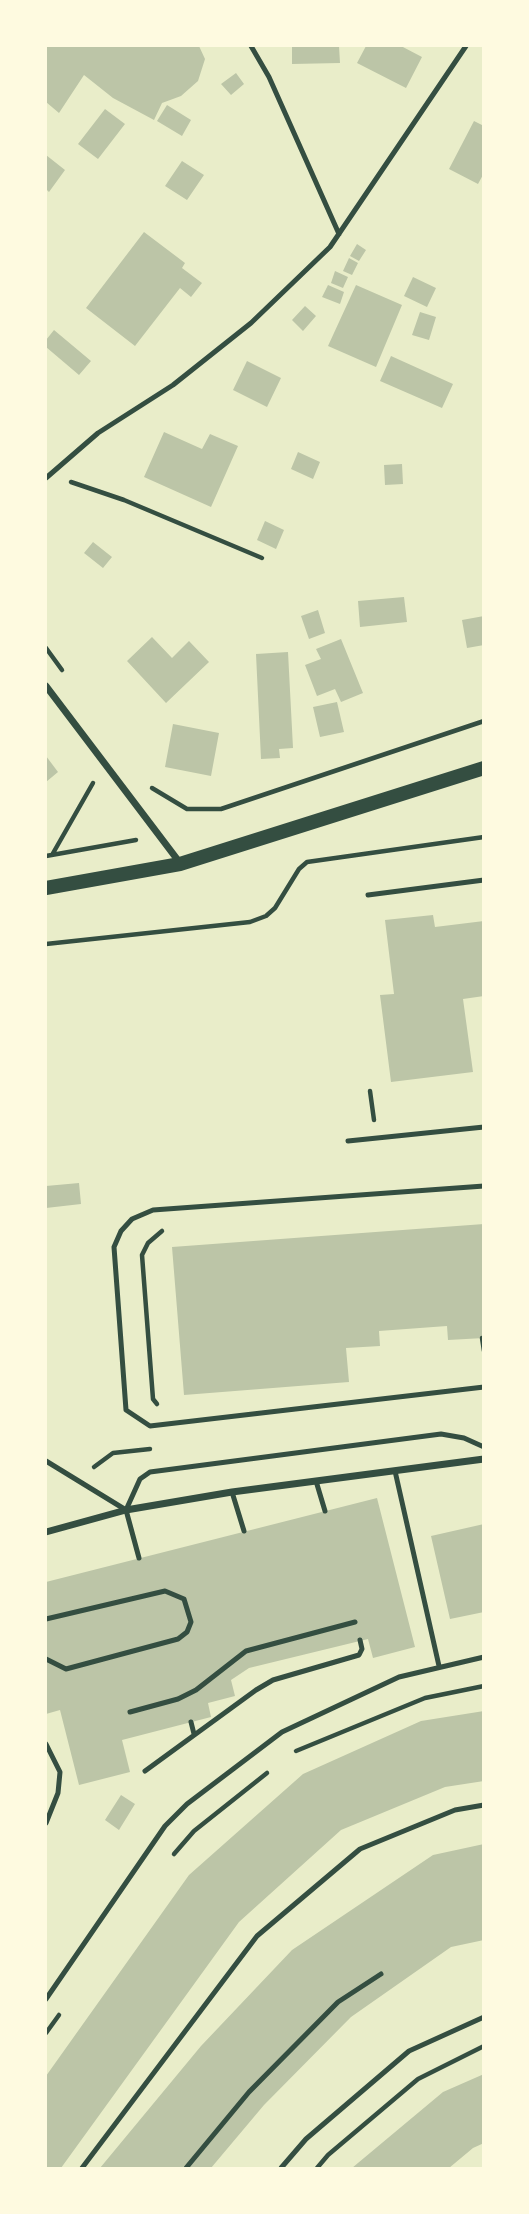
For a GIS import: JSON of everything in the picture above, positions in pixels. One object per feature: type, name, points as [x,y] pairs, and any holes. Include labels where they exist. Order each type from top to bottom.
[{"type":"main road","points":[[46,888],[180,864],[484,768]]},
{"type":"street","points":[[46,686],[180,864]]},
{"type":"street","points":[[46,1532],[126,1510],[232,1492],[484,1459]]},
{"type":"lane","points":[[251,46],[269,77],[339,234]]},
{"type":"lane","points":[[46,478],[98,433],[173,385],[251,323],[339,234],[466,46]]},
{"type":"lane","points":[[368,895],[484,880]]},
{"type":"lane","points":[[348,1142],[484,1127]]},
{"type":"lane","points":[[484,1186],[153,1210],[132,1219],[121,1231],[114,1247],[126,1410],[150,1426],[484,1387]]},
{"type":"lane","points":[[139,1558],[126,1510],[140,1479],[159,1469],[440,1434],[464,1438],[484,1447]]},
{"type":"lane","points":[[46,1461],[126,1510]]},
{"type":"lane","points":[[395,1471],[439,1666]]},
{"type":"lane","points":[[316,1481],[325,1511]]},
{"type":"lane","points":[[232,1492],[244,1531]]},
{"type":"lane","points":[[46,1619],[164,1591],[184,1600],[191,1622],[187,1632],[178,1639],[66,1669],[46,1659]]},
{"type":"lane","points":[[130,1712],[178,1699],[196,1690],[246,1651],[355,1622]]},
{"type":"lane","points":[[145,1771],[273,1680],[359,1655],[362,1649],[360,1640]]},
{"type":"lane","points":[[46,1999],[166,1826],[187,1804],[282,1732],[399,1677],[484,1657]]},
{"type":"lane","points":[[191,1722],[194,1734]]},
{"type":"lane","points":[[46,1744],[60,1772],[58,1793],[46,1823]]},
{"type":"lane","points":[[82,2168],[257,1936],[360,1849],[455,1810],[484,1805]]},
{"type":"lane","points":[[186,2168],[249,2092],[329,2011],[381,1974]]},
{"type":"lane","points":[[281,2168],[306,2139],[409,2051],[484,2017]]},
{"type":"path","points":[[66,481],[124,500],[262,558]]},
{"type":"path","points":[[46,648],[70,680]]},
{"type":"path","points":[[145,777],[153,788],[187,810],[221,809],[484,721]]},
{"type":"path","points":[[48,856],[103,763]]},
{"type":"path","points":[[48,856],[158,836]]},
{"type":"path","points":[[46,944],[250,922],[266,916],[275,908],[307,862],[484,837]]},
{"type":"path","points":[[370,1091],[376,1138]]},
{"type":"path","points":[[160,1407],[153,1399],[142,1255],[159,1232],[172,1228]]},
{"type":"path","points":[[482,1338],[484,1351]]},
{"type":"path","points":[[292,1753],[425,1698],[484,1686]]},
{"type":"path","points":[[168,1862],[194,1831],[270,1770]]},
{"type":"path","points":[[46,2033],[65,2006]]},
{"type":"path","points":[[317,2168],[328,2155],[418,2079],[484,2046]]},
{"type":"building","points":[[46,46],[199,46],[205,59],[198,81],[181,96],[162,103],[154,120],[113,98],[84,75],[59,113],[46,102]]},
{"type":"building","points":[[292,46],[339,46],[340,63],[292,64]]},
{"type":"building","points":[[366,46],[401,46],[422,57],[406,88],[357,63]]},
{"type":"building","points":[[236,73],[244,84],[231,95],[221,84]]},
{"type":"building","points":[[167,105],[191,120],[182,136],[157,121]]},
{"type":"building","points":[[105,109],[125,124],[98,159],[78,144]]},
{"type":"building","points":[[474,121],[484,126],[484,173],[478,184],[449,169]]},
{"type":"building","points":[[46,155],[65,170],[49,192],[46,189]]},
{"type":"building","points":[[182,161],[204,175],[187,200],[165,186]]},
{"type":"building","points":[[144,232],[185,263],[182,268],[202,283],[191,297],[180,288],[135,346],[86,308]]},
{"type":"building","points":[[357,244],[366,250],[359,261],[350,256]]},
{"type":"building","points":[[349,258],[358,263],[352,275],[343,271]]},
{"type":"building","points":[[335,271],[348,277],[343,288],[331,283]]},
{"type":"building","points":[[413,277],[436,288],[427,307],[404,296]]},
{"type":"building","points":[[328,285],[344,292],[340,304],[322,297]]},
{"type":"building","points":[[356,285],[402,305],[376,367],[328,346]]},
{"type":"building","points":[[305,306],[316,316],[303,331],[292,320]]},
{"type":"building","points":[[420,312],[436,317],[429,340],[412,335]]},
{"type":"building","points":[[54,330],[91,361],[79,375],[46,347],[46,340]]},
{"type":"building","points":[[391,356],[453,384],[442,408],[380,381]]},
{"type":"building","points":[[247,361],[281,378],[267,407],[233,390]]},
{"type":"building","points":[[164,432],[202,449],[210,434],[238,446],[211,507],[144,477]]},
{"type":"building","points":[[298,452],[320,462],[313,479],[291,469]]},
{"type":"building","points":[[402,464],[403,484],[385,485],[384,465]]},
{"type":"building","points":[[265,521],[284,530],[276,549],[257,540]]},
{"type":"building","points":[[93,542],[112,557],[103,568],[84,553]]},
{"type":"building","points":[[404,597],[407,622],[360,627],[358,601]]},
{"type":"building","points":[[318,610],[325,633],[309,639],[301,616]]},
{"type":"building","points":[[484,616],[484,645],[467,648],[462,620]]},
{"type":"building","points":[[152,637],[172,658],[189,641],[209,662],[166,703],[127,661]]},
{"type":"building","points":[[341,639],[363,693],[341,702],[335,689],[317,696],[305,665],[321,659],[316,649]]},
{"type":"building","points":[[288,652],[293,748],[279,749],[280,758],[261,759],[256,654]]},
{"type":"building","points":[[337,702],[344,732],[320,737],[313,707]]},
{"type":"building","points":[[173,724],[219,733],[211,776],[165,767]]},
{"type":"building","points":[[46,756],[58,772],[46,782]]},
{"type":"building","points":[[433,915],[435,927],[484,921],[484,996],[463,999],[473,1072],[391,1082],[380,995],[394,994],[385,920]]},
{"type":"building","points":[[79,1183],[81,1204],[46,1208],[46,1186]]},
{"type":"building","points":[[484,1224],[484,1338],[448,1340],[447,1326],[379,1331],[380,1346],[346,1348],[349,1382],[184,1395],[172,1247]]},
{"type":"building","points":[[377,1498],[415,1647],[373,1658],[368,1639],[249,1668],[231,1680],[235,1696],[208,1703],[211,1717],[122,1740],[130,1772],[79,1785],[60,1710],[46,1714],[46,1582]]},
{"type":"building","points":[[484,1524],[484,1612],[450,1619],[431,1536]]},
{"type":"building","points":[[484,1711],[484,1781],[445,1787],[341,1830],[239,1922],[61,2168],[46,2168],[46,2076],[189,1875],[303,1774],[421,1721]]},
{"type":"building","points":[[121,1795],[135,1804],[119,1830],[105,1820]]},
{"type":"building","points":[[484,1844],[484,1940],[451,1947],[351,2017],[264,2105],[211,2168],[100,2168],[201,2046],[292,1950],[433,1855]]},
{"type":"building","points":[[484,2074],[484,2143],[473,2148],[449,2168],[352,2168],[443,2092]]}]
